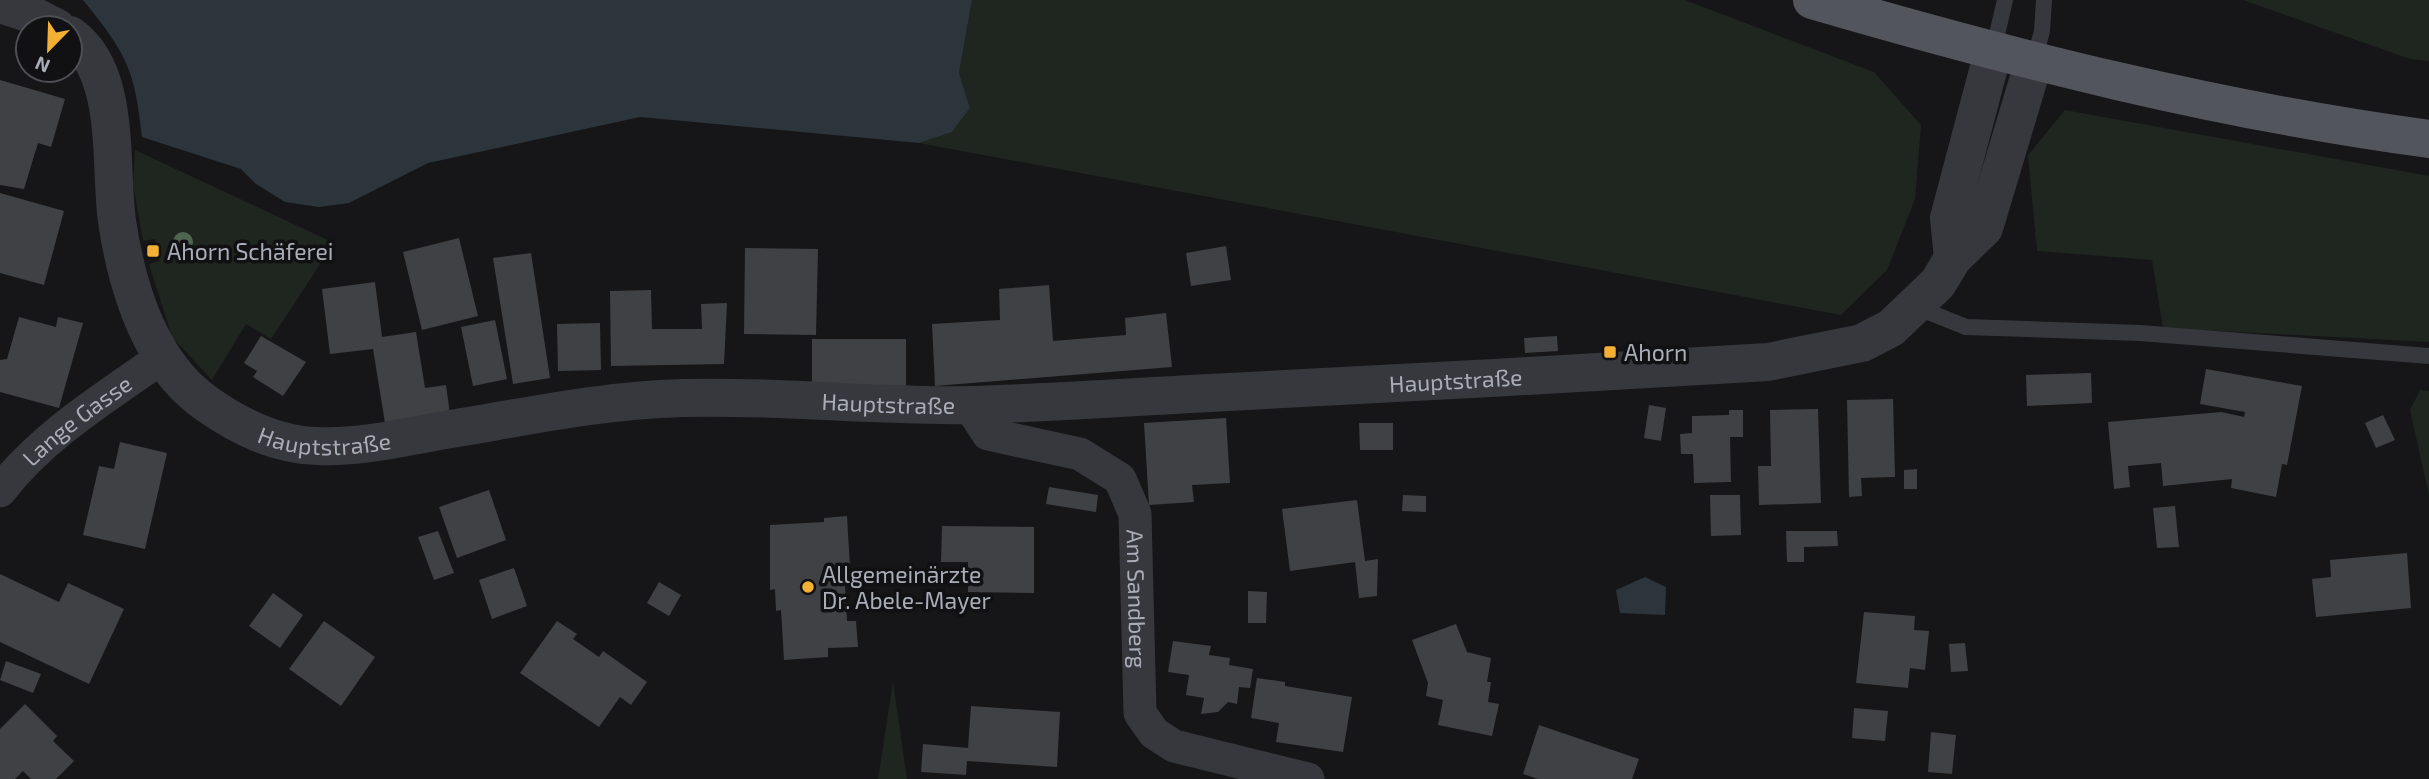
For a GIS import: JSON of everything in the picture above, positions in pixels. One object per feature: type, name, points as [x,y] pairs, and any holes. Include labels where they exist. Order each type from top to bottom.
[{"type":"main road","points":[[1812,0],[1993,52],[2196,98],[2429,139]]},
{"type":"street","points":[[0,4],[30,14]]},
{"type":"street","name":"Hauptstraße","points":[[84,45],[93,57],[102,79],[111,130],[117,218],[124,258],[141,313],[161,358],[185,387],[241,426],[277,441],[317,446],[380,441],[576,407],[681,398],[969,405],[1768,362],[1861,344],[1891,328],[1916,307],[1938,283],[1953,258],[1984,228],[2034,61]]},
{"type":"street","points":[[1953,258],[1949,218],[1993,52]]},
{"type":"street","name":"Lange Gasse","points":[[0,491],[20,465],[69,423],[161,358]]},
{"type":"street","name":"Am Sandberg","points":[[969,405],[988,434],[1080,454],[1120,479],[1135,514],[1140,713],[1154,733],[1174,746],[1308,779]]},
{"type":"lane","points":[[1993,52],[2005,0]]},
{"type":"lane","points":[[2034,61],[2042,31],[2044,0]]},
{"type":"lane","points":[[1916,307],[1966,327],[2140,333],[2429,356]]},
{"type":"shaded area","points":[[83,0],[972,0],[959,73],[970,108],[952,132],[919,143],[640,117],[428,163],[349,203],[319,207],[285,202],[256,184],[241,169],[142,137],[136,94],[126,63],[109,34]]},
{"type":"shaded area","points":[[972,0],[1685,0],[1874,72],[1921,125],[1915,199],[1887,270],[1841,315],[919,143],[952,132],[970,108],[959,73]]},
{"type":"shaded area","points":[[2243,0],[2429,0],[2429,61],[2410,59]]},
{"type":"shaded area","points":[[2065,110],[2429,176],[2429,342],[2163,328],[2152,260],[2037,251],[2028,155]]},
{"type":"shaded area","points":[[135,150],[334,243],[271,339],[246,324],[212,380],[172,337],[149,264],[160,261],[155,239],[143,241],[133,184]]},
{"type":"shaded area","points":[[2420,390],[2429,391],[2429,495],[2410,410]]},
{"type":"shaded area","points":[[1645,577],[1666,587],[1665,615],[1620,613],[1616,590]]},
{"type":"shaded area","points":[[893,682],[907,779],[878,779]]},
{"type":"building","points":[[0,80],[65,99],[51,147],[38,143],[24,189],[0,185]]},
{"type":"building","points":[[0,193],[64,211],[44,285],[0,273]]},
{"type":"building","points":[[459,238],[478,316],[422,330],[403,252]]},
{"type":"building","points":[[1226,246],[1231,280],[1191,286],[1186,253]]},
{"type":"building","points":[[745,248],[818,249],[816,335],[744,334]]},
{"type":"building","points":[[531,253],[550,378],[513,384],[493,258]]},
{"type":"building","points":[[375,282],[382,337],[416,332],[425,388],[446,385],[450,414],[385,423],[373,349],[330,354],[322,289]]},
{"type":"building","points":[[1049,285],[1053,341],[1126,335],[1125,318],[1166,313],[1172,367],[935,386],[932,324],[1000,320],[999,289]]},
{"type":"building","points":[[651,290],[652,329],[702,329],[701,304],[727,303],[724,364],[611,366],[610,291]]},
{"type":"building","points":[[19,317],[56,327],[58,317],[83,323],[59,408],[0,392],[0,360],[7,359]]},
{"type":"building","points":[[495,320],[507,379],[473,386],[461,327]]},
{"type":"building","points":[[600,323],[601,370],[558,371],[557,324]]},
{"type":"building","points":[[261,336],[306,362],[283,396],[253,377],[257,371],[244,363]]},
{"type":"building","points":[[1557,336],[1558,351],[1525,353],[1524,338]]},
{"type":"building","points":[[812,339],[906,339],[906,386],[812,385]]},
{"type":"building","points":[[2206,369],[2302,386],[2287,465],[2282,464],[2276,497],[2231,488],[2232,479],[2163,486],[2161,463],[2128,466],[2130,487],[2114,489],[2108,422],[2221,412],[2244,417],[2245,412],[2200,404]]},
{"type":"building","points":[[2091,373],[2092,403],[2027,406],[2026,375]]},
{"type":"building","points":[[1893,399],[1895,477],[1861,478],[1862,496],[1849,497],[1847,400]]},
{"type":"building","points":[[1649,405],[1666,408],[1661,441],[1644,438]]},
{"type":"building","points":[[1818,409],[1821,503],[1759,505],[1758,466],[1771,466],[1770,410]]},
{"type":"building","points":[[1729,410],[1743,410],[1743,437],[1730,437],[1731,482],[1694,483],[1693,454],[1681,454],[1680,434],[1692,433],[1692,416],[1729,415]]},
{"type":"building","points":[[2383,415],[2395,440],[2376,448],[2365,423]]},
{"type":"building","points":[[1226,418],[1230,483],[1192,485],[1194,502],[1149,505],[1144,423]]},
{"type":"building","points":[[1359,423],[1393,423],[1393,450],[1360,450]]},
{"type":"building","points":[[120,442],[167,453],[145,549],[83,535],[99,466],[114,469]]},
{"type":"building","points":[[1917,469],[1917,489],[1904,489],[1904,470]]},
{"type":"building","points":[[1049,487],[1098,495],[1096,512],[1046,504]]},
{"type":"building","points":[[489,490],[506,540],[457,558],[439,507]]},
{"type":"building","points":[[1403,495],[1426,496],[1426,512],[1402,511]]},
{"type":"building","points":[[1710,495],[1740,495],[1741,535],[1711,536]]},
{"type":"building","points":[[1357,500],[1365,561],[1378,559],[1377,596],[1359,598],[1355,562],[1290,571],[1282,509]]},
{"type":"building","points":[[2175,506],[2179,547],[2157,548],[2153,508]]},
{"type":"building","name":"Allgemeinärzte Dr. Abele-Mayer","points":[[847,516],[851,585],[845,585],[847,621],[856,621],[858,647],[828,648],[828,657],[784,660],[781,610],[776,611],[775,589],[770,590],[770,525],[824,522],[824,518]]},
{"type":"building","points":[[942,526],[1034,527],[1034,593],[968,592],[968,562],[941,562]]},
{"type":"building","points":[[438,531],[454,573],[434,580],[418,537]]},
{"type":"building","points":[[1786,531],[1837,531],[1838,546],[1804,547],[1804,562],[1787,562]]},
{"type":"building","points":[[2407,553],[2411,608],[2316,617],[2312,579],[2331,577],[2330,560]]},
{"type":"building","points":[[514,568],[527,606],[492,619],[479,580]]},
{"type":"building","points":[[0,574],[59,602],[68,583],[124,609],[89,684],[0,642]]},
{"type":"building","points":[[659,582],[681,595],[669,616],[647,603]]},
{"type":"building","points":[[1248,591],[1267,592],[1266,623],[1248,623]]},
{"type":"building","points":[[273,593],[303,615],[280,648],[249,626]]},
{"type":"building","points":[[1864,612],[1915,616],[1914,630],[1929,631],[1925,670],[1910,668],[1908,688],[1856,683]]},
{"type":"building","points":[[324,621],[375,657],[341,706],[289,669]]},
{"type":"building","points":[[557,621],[577,634],[573,639],[599,657],[603,651],[647,682],[631,705],[620,697],[599,727],[520,673]]},
{"type":"building","points":[[1456,624],[1467,652],[1491,658],[1487,682],[1491,682],[1488,702],[1499,704],[1492,736],[1438,725],[1443,700],[1426,696],[1428,683],[1412,640]]},
{"type":"building","points":[[1173,641],[1211,646],[1209,655],[1230,658],[1229,665],[1253,669],[1250,688],[1239,687],[1237,704],[1228,702],[1218,712],[1201,714],[1204,698],[1186,695],[1189,675],[1168,672]]},
{"type":"building","points":[[1965,643],[1968,671],[1951,672],[1949,644]]},
{"type":"building","points":[[6,661],[41,674],[33,693],[0,680]]},
{"type":"building","points":[[1257,678],[1285,682],[1285,686],[1352,697],[1343,752],[1276,742],[1279,723],[1251,718]]},
{"type":"building","points":[[25,704],[57,736],[53,741],[74,761],[56,779],[31,779],[23,771],[15,779],[0,779],[0,729]]},
{"type":"building","points":[[971,706],[1060,712],[1057,767],[967,761],[966,775],[921,772],[923,744],[968,748]]},
{"type":"building","points":[[1854,708],[1888,711],[1885,741],[1852,738]]},
{"type":"building","points":[[1539,725],[1639,759],[1632,779],[1538,779],[1523,774]]},
{"type":"building","points":[[1931,732],[1956,735],[1952,774],[1928,772]]},
{"type":"place","name":"Ahorn Schäferei","points":[[153,251]]},
{"type":"place","name":"Ahorn","points":[[1610,352]]},
{"type":"place","name":"Allgemeinärzte Dr. Abele-Mayer","points":[[808,587]]}]
